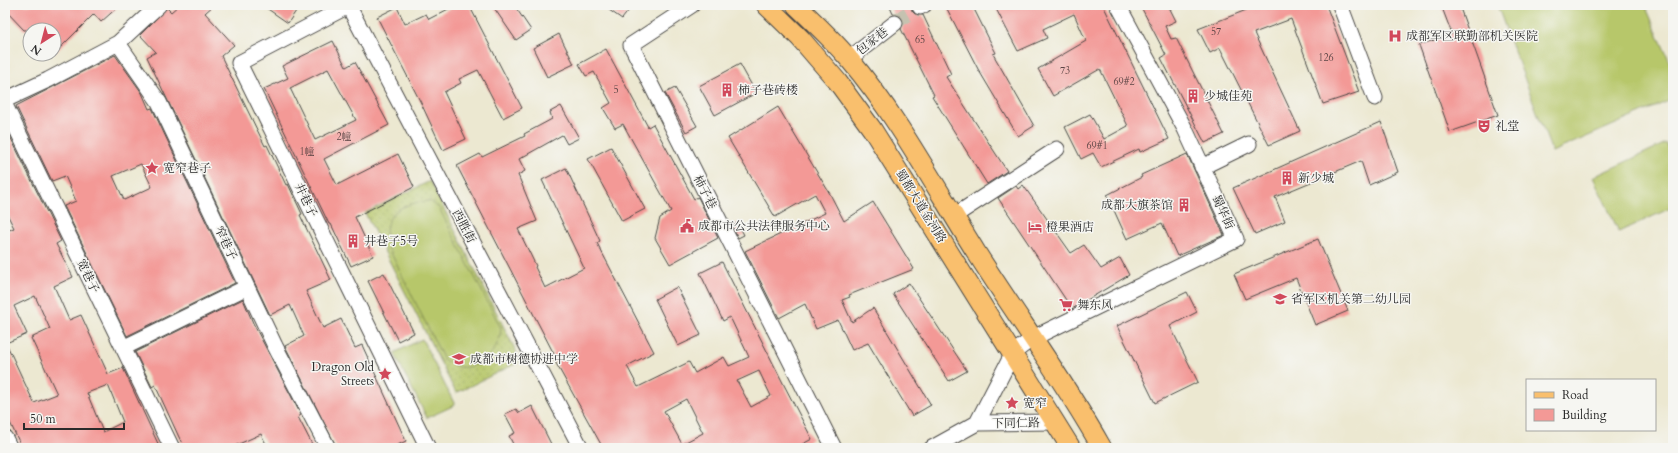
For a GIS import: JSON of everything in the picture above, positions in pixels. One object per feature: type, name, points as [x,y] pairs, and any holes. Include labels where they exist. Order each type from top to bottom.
[{"type":"main road","name":"蜀都大道金河路","points":[[766,5],[800,38],[837,81],[872,129],[1071,448]]},
{"type":"main road","name":"蜀都大道金河路","points":[[796,5],[849,59],[905,136],[954,216],[1079,409],[1102,448]]},
{"type":"main road","points":[[1013,354],[1079,409]]},
{"type":"street","points":[[5,100],[48,80],[118,43],[159,5]]},
{"type":"street","name":"井巷子","points":[[348,5],[239,63],[428,448]]},
{"type":"street","name":"西胜街","points":[[348,5],[581,448]]},
{"type":"street","name":"柿子巷","points":[[692,5],[630,45],[834,448]]},
{"type":"street","name":"蜀华街","points":[[1013,354],[1032,338],[1236,239],[1185,129],[1118,5]]},
{"type":"street","points":[[1340,5],[1375,98]]},
{"type":"street","name":"包家巷","points":[[849,59],[895,23]]},
{"type":"street","name":"窄巷子","points":[[118,43],[159,102],[275,346],[328,448]]},
{"type":"street","name":"宽巷子","points":[[5,105],[172,448]]},
{"type":"street","points":[[1202,167],[1249,144]]},
{"type":"street","points":[[954,216],[1057,149]]},
{"type":"street","points":[[123,348],[247,287]]},
{"type":"street","name":"下同仁路","points":[[977,424],[1013,354]]},
{"type":"street","name":"下同仁路","points":[[932,448],[977,424],[1056,422]]},
{"type":"street","points":[[5,438],[10,448]]},
{"type":"green space","points":[[1497,5],[1645,5],[1673,69],[1673,99],[1552,152]]},
{"type":"green space","points":[[1666,143],[1673,157],[1673,207],[1619,232],[1593,177]]},
{"type":"green space","points":[[430,181],[521,361],[456,393],[365,213]]},
{"type":"green space","points":[[430,201],[439,208],[501,328],[497,343],[488,356],[482,362],[467,367],[455,366],[444,360],[388,247],[386,236],[387,226],[390,218],[395,212],[410,204]]},
{"type":"green space","points":[[422,339],[455,405],[427,418],[394,353]]},
{"type":"building","points":[[5,5],[120,5],[101,22],[94,14],[62,46],[62,22],[22,22],[22,28],[5,10]]},
{"type":"building","points":[[179,5],[214,5],[205,13],[234,45],[221,56],[265,146],[267,145],[286,185],[288,184],[302,214],[300,215],[331,280],[306,291],[323,328],[341,319],[355,348],[362,345],[406,441],[391,448],[337,448],[285,346],[304,336],[290,305],[270,315],[147,57],[156,52],[140,35],[167,8],[171,12]]},
{"type":"building","points":[[262,5],[300,5],[288,23]]},
{"type":"building","points":[[456,5],[469,5],[522,108],[503,118],[478,70],[459,79],[461,83],[444,92],[466,139],[443,150],[377,17],[397,7],[405,24],[426,14],[429,19]]},
{"type":"building","points":[[492,5],[514,5],[531,30],[516,40]]},
{"type":"building","points":[[602,5],[633,5],[622,19]]},
{"type":"building","points":[[889,5],[911,5],[912,11],[915,14],[923,15],[951,74],[946,77],[1007,171],[987,184],[932,96],[934,95],[901,29],[904,22],[898,15],[893,14]]},
{"type":"building","points":[[945,5],[972,5],[996,53],[993,54],[1034,126],[1018,136],[978,69]]},
{"type":"building","points":[[994,5],[1103,5],[1169,139],[1140,152],[1139,149],[1101,167],[1093,153],[1081,159],[1065,127],[1090,114],[1104,139],[1128,126],[1100,69],[1053,96],[1038,69],[1086,41],[1074,14],[1043,29],[1047,38],[1018,51]]},
{"type":"building","name":"少城佳苑","points":[[1140,5],[1168,5],[1176,21],[1165,26],[1171,39],[1176,38],[1224,134],[1205,143],[1161,58],[1166,55]]},
{"type":"building","points":[[1259,5],[1326,5],[1359,92],[1323,104],[1291,19],[1254,33],[1300,131],[1269,145],[1220,48],[1210,53],[1198,29]]},
{"type":"building","points":[[1441,5],[1459,5],[1498,115],[1450,132],[1419,45],[1452,34]]},
{"type":"building","points":[[559,34],[574,64],[547,77],[533,48]]},
{"type":"building","points":[[333,41],[346,67],[355,62],[389,125],[324,159],[337,185],[398,154],[414,187],[355,217],[373,256],[351,266],[331,224],[329,224],[264,89],[288,78],[282,66]],"holes":[[[328,69],[356,120],[315,140],[290,88]]]},
{"type":"building","points":[[606,49],[648,127],[653,124],[694,199],[698,197],[718,238],[670,264],[655,238],[660,218],[671,211],[623,124],[615,128],[603,108],[611,103],[594,72],[586,76],[579,64]]},
{"type":"building","points":[[115,55],[142,93],[149,109],[152,108],[235,283],[127,336],[64,206],[76,201],[65,176],[52,181],[16,106]],"holes":[[[141,164],[152,187],[124,200],[113,176]]]},
{"type":"building","name":"柿子巷砖楼","points":[[740,64],[756,93],[715,115],[699,86]]},
{"type":"building","points":[[675,88],[697,126],[686,132],[665,93]]},
{"type":"building","points":[[561,106],[579,138],[567,144],[562,135],[519,159],[525,171],[518,175],[537,221],[518,229],[545,288],[584,268],[542,180],[566,168],[600,241],[597,243],[654,352],[627,366],[638,387],[689,362],[695,373],[724,357],[729,366],[749,357],[730,317],[723,321],[700,273],[722,262],[812,439],[795,448],[603,448],[552,356],[554,354],[457,166],[480,154],[482,157],[525,136],[524,134],[552,119],[550,112]],"holes":[[[759,371],[771,396],[751,407],[737,381]],[[686,399],[703,433],[682,444],[664,411]]]},
{"type":"building","points":[[778,107],[830,194],[844,221],[873,202],[914,269],[849,295],[850,297],[842,300],[852,322],[873,308],[931,405],[912,416],[868,343],[852,350],[838,320],[816,329],[805,304],[779,318],[745,251],[825,213],[815,194],[775,217],[728,138]]},
{"type":"building","name":"新少城","points":[[1381,122],[1398,172],[1369,185],[1361,161],[1275,197],[1285,221],[1255,234],[1233,188]]},
{"type":"building","points":[[5,126],[61,241],[56,244],[73,277],[54,286],[69,320],[81,315],[108,374],[123,368],[160,448],[22,448],[5,412],[5,232],[14,228],[5,210]],"holes":[[[35,296],[50,329],[31,338],[57,394],[34,403],[6,343],[27,334],[14,306]],[[108,385],[123,422],[103,432],[87,393]]]},
{"type":"building","points":[[611,147],[645,209],[622,221],[588,159]]},
{"type":"building","name":"成都大旗茶馆","points":[[1187,154],[1224,235],[1177,256],[1162,223],[1127,239],[1107,195],[1142,177],[1141,175]]},
{"type":"building","points":[[1023,185],[1071,253],[1084,245],[1101,269],[1120,258],[1129,275],[1072,309],[998,198],[1016,186],[1018,189]]},
{"type":"building","points":[[738,223],[744,235],[738,238],[732,226]]},
{"type":"building","points":[[1318,239],[1348,311],[1315,325],[1296,278],[1245,299],[1234,274]]},
{"type":"building","points":[[384,273],[414,333],[398,341],[368,281]]},
{"type":"building","points":[[909,283],[967,371],[949,381],[893,294]]},
{"type":"building","points":[[677,287],[701,335],[678,346],[655,299]]},
{"type":"building","points":[[1187,292],[1197,312],[1170,326],[1198,382],[1155,403],[1117,326]]},
{"type":"building","points":[[243,299],[253,323],[301,415],[298,417],[314,448],[268,448],[261,434],[230,448],[184,448],[155,385],[152,387],[135,352]]},
{"type":"building","points":[[532,406],[553,448],[515,448],[509,436],[515,433],[505,414],[516,409],[519,413]]},
{"type":"tunnel","points":[[895,23],[920,7]]},
{"type":"place","name":"成都军区联勤部机关医院","points":[[1395,36]]},
{"type":"place","name":"柿子巷砖楼","points":[[727,90]]},
{"type":"place","name":"少城佳苑","points":[[1193,96]]},
{"type":"place","name":"礼堂","points":[[1484,126]]},
{"type":"place","name":"宽窄巷子","points":[[152,168]]},
{"type":"place","name":"新少城","points":[[1287,178]]},
{"type":"place","name":"成都大旗茶馆","points":[[1184,205]]},
{"type":"place","name":"成都市公共法律服务中心","points":[[687,226]]},
{"type":"place","name":"橙果酒店","points":[[1035,227]]},
{"type":"place","name":"井巷子5号","points":[[353,241]]},
{"type":"place","name":"省军区机关第二幼儿园","points":[[1280,299]]},
{"type":"place","name":"舞东风","points":[[1066,305]]},
{"type":"place","name":"成都市树德协进中学","points":[[459,359]]},
{"type":"place","name":"Dragon Old Streets","points":[[385,374]]},
{"type":"place","name":"宽窄","points":[[1012,403]]}]
